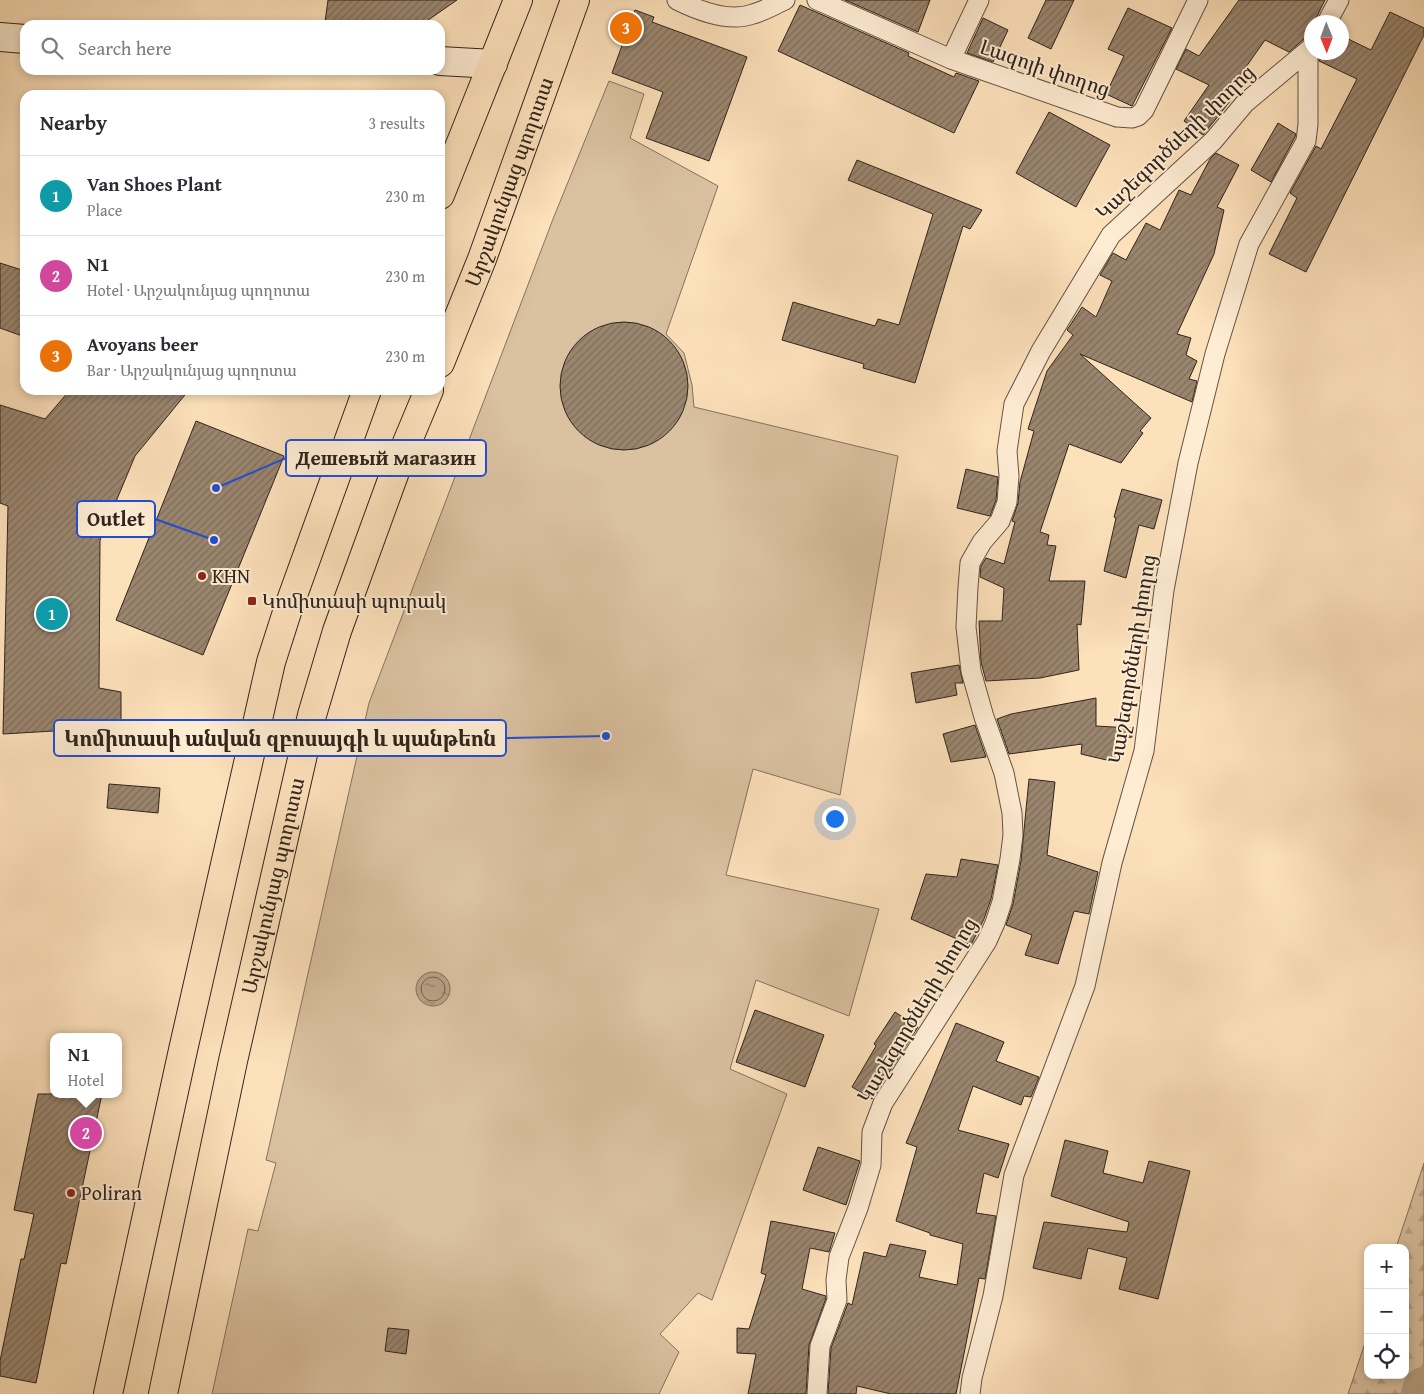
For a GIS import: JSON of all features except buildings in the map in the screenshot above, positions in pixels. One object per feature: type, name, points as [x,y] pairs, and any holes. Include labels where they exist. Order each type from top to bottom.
[{"type":"main road","points":[[445,182],[518,0]]},
{"type":"main road","name":"Արշակունյաց պողոտա","points":[[445,351],[482,259],[575,0]]},
{"type":"main road","points":[[108,1394],[185,1040],[271,662],[288,609],[365,395]]},
{"type":"main road","name":"Արշակունյաց պողոտա","points":[[163,1394],[233,1060],[312,715],[337,630],[396,469],[427,395]]},
{"type":"street","points":[[677,0],[714,14],[733,18],[751,15],[785,0]]},
{"type":"street","name":"Լազոյի փողոց","points":[[817,0],[951,59],[1116,117],[1132,118],[1138,116],[1150,100],[1198,0]]},
{"type":"street","points":[[951,59],[979,0]]},
{"type":"street","points":[[1330,15],[1338,0]]},
{"type":"street","points":[[0,38],[20,39]]},
{"type":"street","name":"Կաշեգործների փողոց","points":[[817,1394],[820,1346],[837,1300],[836,1280],[839,1257],[858,1208],[871,1165],[872,1132],[883,1103],[987,941],[1002,902],[1013,835],[1012,813],[1004,773],[984,717],[971,671],[966,627],[970,563],[982,542],[1000,521],[1007,502],[1009,476],[1007,451],[1014,404],[1041,352],[1111,236],[1213,141],[1245,103],[1304,54]]},
{"type":"street","name":"Կաշեգործների փողոց","points":[[970,1394],[972,1378],[992,1296],[1014,1175],[1085,986],[1112,863],[1144,751],[1164,590],[1188,462],[1215,354],[1249,244],[1306,141],[1310,60]]},
{"type":"street","points":[[445,61],[492,64]]},
{"type":"green space","points":[[609,81],[644,94],[630,138],[718,186],[666,334],[684,353],[692,385],[694,407],[898,456],[840,795],[753,769],[726,875],[879,909],[849,1016],[756,980],[730,1069],[787,1094],[712,1300],[698,1293],[660,1334],[679,1352],[659,1394],[212,1394],[248,1229],[258,1231],[276,1163],[266,1160],[369,703],[553,219]]},
{"type":"green space","points":[[1424,1163],[1424,1394],[1348,1394],[1364,1346],[1364,1379],[1409,1379],[1409,1244],[1397,1244]]},
{"type":"water","points":[[433,972],[440,973],[445,977],[449,982],[449,996],[445,1001],[440,1005],[433,1006],[426,1005],[421,1001],[417,996],[416,989],[417,982],[421,977],[426,973]]},
{"type":"waterway","points":[[1422,1394],[1424,1388]]},
{"type":"place","name":"Avoyans beer","points":[[626,28]]},
{"type":"place","name":"Дешевый магазин","points":[[216,488]]},
{"type":"place","name":"Outlet","points":[[214,540]]},
{"type":"place","name":"KHN","points":[[202,576]]},
{"type":"place","name":"Կոմիտասի պուրակ","points":[[252,601]]},
{"type":"place","name":"Van Shoes Plant","points":[[52,614]]},
{"type":"place","name":"Կոմիտասի անվան զբոսայգի և պանթեոն","points":[[606,736]]},
{"type":"place","name":"N1","points":[[86,1133]]},
{"type":"place","name":"Poliran","points":[[71,1193]]}]
